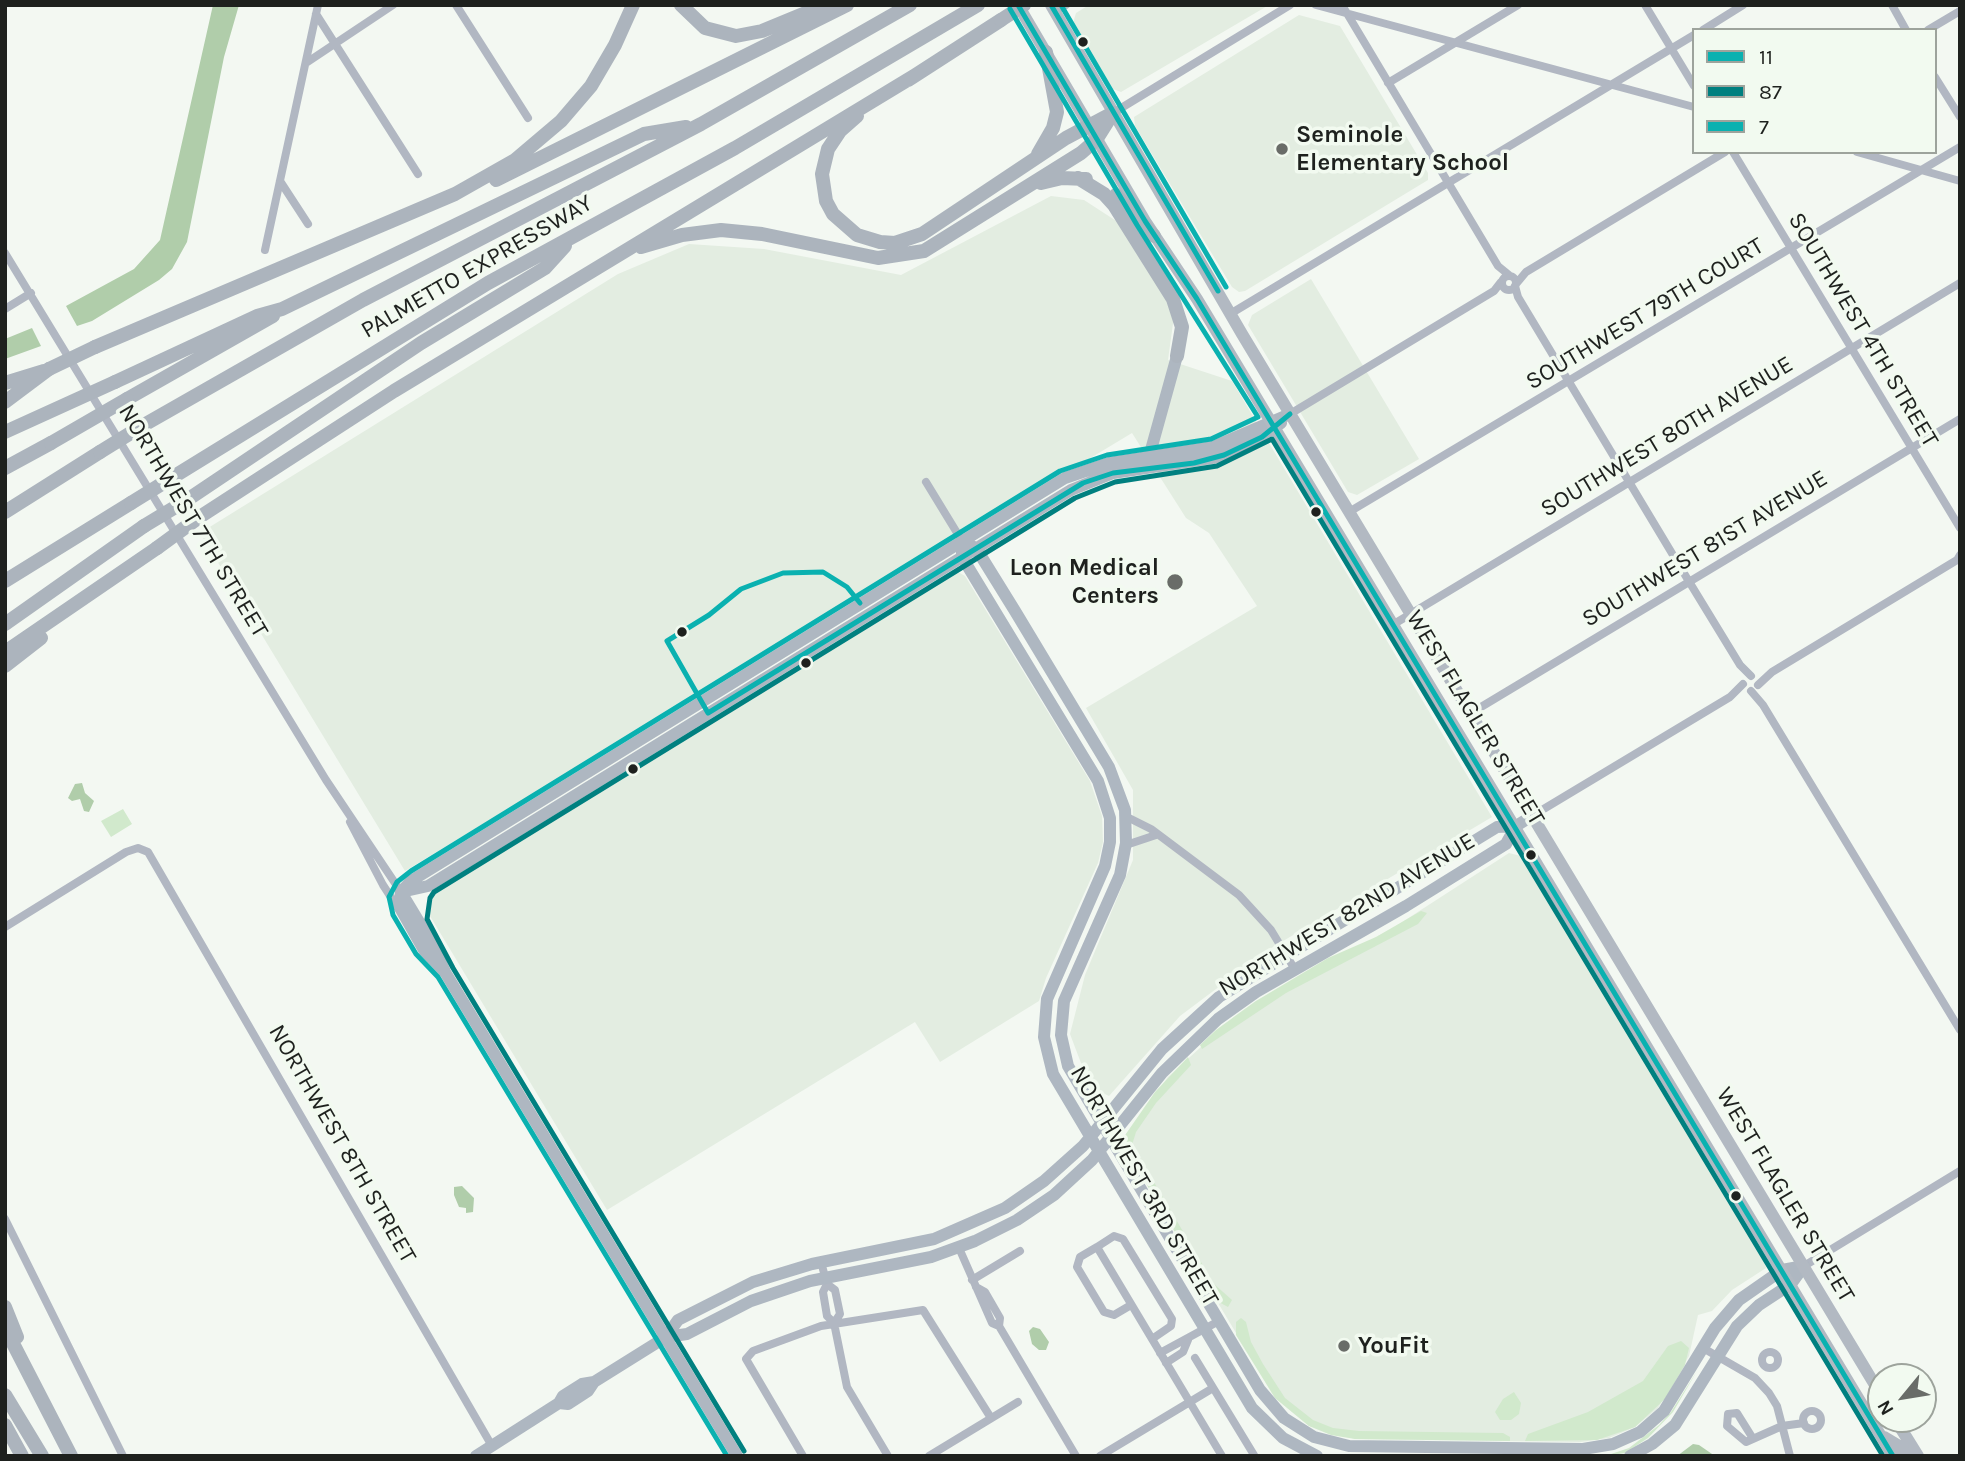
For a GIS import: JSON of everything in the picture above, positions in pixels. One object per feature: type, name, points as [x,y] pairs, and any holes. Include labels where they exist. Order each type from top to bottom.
[{"type":"highway","points":[[5,383],[47,370],[95,347],[455,194],[526,152],[561,121],[604,66],[633,5]]},
{"type":"highway","points":[[681,5],[705,28],[736,36],[762,31],[825,5]]},
{"type":"highway","points":[[455,194],[476,190],[563,149],[847,5]]},
{"type":"highway","name":"PALMETTO EXPRESSWAY","points":[[5,512],[142,426],[363,300],[701,124],[910,5]]},
{"type":"highway","name":"PALMETTO EXPRESSWAY","points":[[5,581],[377,349],[772,127],[978,5]]},
{"type":"highway","points":[[5,652],[198,518],[394,391],[914,76],[1024,5]]},
{"type":"highway","points":[[1035,158],[1049,135],[1057,113],[1046,52]]},
{"type":"highway","points":[[914,76],[849,122],[828,149],[823,187],[833,214],[844,227],[857,235],[880,242],[908,240],[937,224],[1035,158],[1113,113]]},
{"type":"highway","points":[[616,256],[682,234],[721,230],[762,234],[860,256],[899,257],[924,251],[1096,140],[1113,113]]},
{"type":"highway","points":[[5,432],[257,316],[282,309],[644,134],[701,124]]},
{"type":"highway","points":[[1029,185],[1077,178],[1090,180],[1111,190],[1154,236]]},
{"type":"highway","points":[[1077,178],[1104,194],[1114,205],[1173,299],[1182,327],[1177,356]]},
{"type":"highway","points":[[5,613],[187,500],[421,343],[545,268],[573,237]]},
{"type":"highway","points":[[5,468],[260,326],[282,309]]},
{"type":"highway","points":[[5,402],[47,370]]},
{"type":"highway","points":[[5,624],[144,526]]},
{"type":"highway","points":[[5,666],[104,585]]},
{"type":"highway","points":[[5,1307],[34,1381]]},
{"type":"highway","points":[[5,1328],[71,1456]]},
{"type":"highway","points":[[5,1395],[42,1456]]},
{"type":"highway","points":[[5,1425],[22,1456]]},
{"type":"main road","name":"WEST FLAGLER STREET","points":[[1018,5],[1096,140],[1154,236],[1197,299],[1394,624],[1893,1456]]},
{"type":"main road","name":"WEST FLAGLER STREET","points":[[1057,7],[1113,113],[1230,314],[1867,1372]]},
{"type":"main road","points":[[1637,1029],[1667,1040]]},
{"type":"main road","points":[[1652,1055],[1681,1064]]},
{"type":"main road","points":[[1904,1433],[1918,1456]]},
{"type":"main road","points":[[1881,1435],[1899,1446],[1904,1456]]},
{"type":"street","points":[[306,63],[393,5]]},
{"type":"street","points":[[456,5],[528,118]]},
{"type":"street","points":[[1113,113],[1290,5]]},
{"type":"street","points":[[1316,5],[1345,9],[1456,43],[1692,106]]},
{"type":"street","points":[[1388,83],[1518,5]]},
{"type":"street","points":[[1645,5],[1692,83]]},
{"type":"street","points":[[1706,28],[1743,5]]},
{"type":"street","points":[[1892,5],[1905,28]]},
{"type":"street","points":[[1345,9],[1960,1030]]},
{"type":"street","points":[[317,10],[418,174]]},
{"type":"street","points":[[265,250],[317,10]]},
{"type":"street","points":[[1931,28],[1960,11]]},
{"type":"street","points":[[1230,314],[1692,36]]},
{"type":"street","points":[[1937,80],[1960,117]]},
{"type":"street","name":"SOUTHWEST 79TH COURT","points":[[1349,512],[1960,147]]},
{"type":"street","points":[[401,892],[428,886],[962,556],[1092,479],[1221,444],[1273,425],[1722,154]]},
{"type":"street","name":"SOUTHWEST 4TH STREET","points":[[1734,154],[1960,528]]},
{"type":"street","points":[[1864,154],[1960,181]]},
{"type":"street","points":[[280,181],[308,224]]},
{"type":"street","name":"NORTHWEST 7TH STREET","points":[[5,253],[344,810],[401,892],[424,950],[445,972]]},
{"type":"street","name":"SOUTHWEST 80TH AVENUE","points":[[1394,624],[1960,283]]},
{"type":"street","points":[[5,309],[31,293]]},
{"type":"street","points":[[1149,457],[1177,356]]},
{"type":"street","name":"SOUTHWEST 81ST AVENUE","points":[[1471,713],[1960,419]]},
{"type":"street","points":[[401,911],[398,901],[401,892],[428,870],[1069,476],[1109,463],[1149,457],[1167,460]]},
{"type":"street","points":[[926,482],[962,541],[962,556]]},
{"type":"street","points":[[962,541],[976,548]]},
{"type":"street","name":"NORTHWEST 3RD STREET","points":[[976,548],[1109,766],[1119,788],[1125,816],[1126,845],[1120,876],[1071,979],[1062,1008],[1064,1055],[1083,1096],[1270,1404],[1303,1432],[1339,1444],[1518,1453],[1590,1449],[1633,1436],[1654,1422],[1670,1405],[1703,1348],[1737,1302],[1782,1270]]},
{"type":"street","name":"NORTHWEST 3RD STREET","points":[[962,556],[1096,777],[1110,818],[1110,845],[1105,866],[1054,978],[1044,1019],[1045,1043],[1053,1074],[1205,1330],[1262,1420],[1291,1444],[1317,1456]]},
{"type":"street","points":[[1532,816],[1959,558]]},
{"type":"street","points":[[703,701],[708,713]]},
{"type":"street","name":"NORTHWEST 7TH STREET","points":[[344,810],[360,845],[401,911],[427,934],[445,972],[737,1456]]},
{"type":"street","points":[[1125,816],[1151,829],[1239,895],[1265,922],[1294,968]]},
{"type":"street","name":"NORTHWEST 82ND AVENUE","points":[[666,1337],[687,1334],[751,1301],[826,1281],[915,1262],[959,1248],[1003,1228],[1037,1207],[1099,1153],[1188,1045],[1243,1000],[1294,968],[1406,906],[1506,844],[1516,826],[1532,816]]},
{"type":"street","name":"NORTHWEST 82ND AVENUE","points":[[476,1456],[494,1451],[559,1403],[563,1396],[582,1384],[594,1382],[666,1337],[678,1320],[709,1302],[761,1279],[821,1262],[911,1245],[978,1222],[1031,1191],[1090,1139],[1150,1062],[1182,1028],[1233,987],[1497,827],[1516,826]]},
{"type":"street","points":[[1126,845],[1156,835]]},
{"type":"street","name":"NORTHWEST 8TH STREET","points":[[5,927],[126,852],[138,848],[150,854],[494,1451]]},
{"type":"street","points":[[414,923],[419,902],[428,886]]},
{"type":"street","points":[[1083,1096],[1097,1104],[1118,1102]]},
{"type":"street","points":[[1782,1270],[1804,1266],[1960,1171]]},
{"type":"street","points":[[5,1219],[123,1456]]},
{"type":"street","points":[[1131,1305],[1114,1315],[1107,1315],[1077,1267],[1080,1257],[1114,1236],[1123,1239],[1172,1323],[1152,1339]]},
{"type":"street","points":[[1097,1247],[1222,1456]]},
{"type":"street","points":[[959,1248],[992,1323],[999,1326],[1076,1456]]},
{"type":"street","points":[[974,1283],[1020,1251]]},
{"type":"street","points":[[821,1262],[826,1281],[823,1292],[827,1316],[834,1324],[846,1387],[888,1456]]},
{"type":"street","points":[[1630,1456],[1658,1439],[1679,1419],[1717,1357],[1749,1314],[1791,1284],[1804,1266]]},
{"type":"street","points":[[803,1456],[746,1359],[753,1351],[834,1324],[923,1310],[991,1418]]},
{"type":"street","points":[[1160,1353],[1219,1321]]},
{"type":"street","points":[[1166,1363],[1183,1352],[1188,1340]]},
{"type":"street","points":[[1703,1348],[1755,1378],[1774,1399],[1790,1456]]},
{"type":"street","points":[[1195,1357],[1254,1456]]},
{"type":"street","points":[[1755,1378],[1764,1365]]},
{"type":"street","points":[[1100,1456],[1213,1388]]},
{"type":"street","points":[[929,1456],[1018,1402]]},
{"type":"street","points":[[1752,1437],[1782,1426],[1804,1423]]},
{"type":"shaded area","points":[[213,5],[239,5],[224,57],[187,242],[172,269],[159,280],[92,321],[77,326],[66,306],[134,269],[160,240]]},
{"type":"shaded area","points":[[1089,5],[1269,5],[1121,92],[1113,89],[1073,23],[1076,13]]},
{"type":"shaded area","name":"Seminole Elementary School","points":[[1299,15],[1340,26],[1428,173],[1428,180],[1245,291],[1239,292],[1232,287],[1135,126],[1134,117]]},
{"type":"shaded area","points":[[1051,196],[1084,200],[1124,226],[1175,309],[1168,360],[1232,381],[1492,817],[1268,950],[1180,1016],[1109,1096],[1090,1087],[1070,1034],[1085,975],[1133,860],[1133,790],[1086,708],[1257,606],[1209,533],[1186,518],[1132,433],[405,871],[200,533],[618,274],[689,244],[764,249],[901,275]]},
{"type":"shaded area","points":[[1311,279],[1419,459],[1357,495],[1348,492],[1248,325],[1252,315]]},
{"type":"shaded area","points":[[32,328],[41,346],[5,359],[5,339]]},
{"type":"shaded area","points":[[958,572],[965,576],[1090,781],[1102,816],[1103,842],[1098,863],[1046,978],[1039,1001],[940,1062],[915,1022],[607,1210],[427,911],[428,897]]},
{"type":"shaded area","points":[[82,783],[85,793],[94,801],[89,812],[84,811],[80,799],[72,801],[68,798],[75,784]]},
{"type":"shaded area","points":[[123,809],[132,824],[111,837],[101,821]]},
{"type":"shaded area","points":[[1509,853],[1521,856],[1763,1256],[1766,1268],[1732,1290],[1712,1311],[1698,1315],[1689,1356],[1658,1408],[1635,1427],[1609,1438],[1581,1442],[1355,1439],[1309,1426],[1275,1398],[1121,1141],[1168,1077],[1235,1016],[1256,1001],[1393,928]]},
{"type":"shaded area","points":[[1421,911],[1427,913],[1418,924],[1286,993],[1202,1049],[1200,1045],[1216,1030],[1256,1001],[1328,958],[1376,937]]},
{"type":"shaded area","points":[[1188,1057],[1191,1065],[1156,1103],[1136,1132],[1132,1145],[1214,1284],[1232,1300],[1228,1307],[1215,1300],[1121,1141],[1155,1092]]},
{"type":"shaded area","points":[[462,1186],[474,1198],[473,1212],[466,1213],[466,1208],[459,1207],[454,1187]]},
{"type":"shaded area","points":[[1241,1318],[1246,1322],[1251,1342],[1263,1364],[1285,1398],[1313,1420],[1333,1428],[1359,1431],[1503,1433],[1510,1437],[1510,1441],[1355,1439],[1331,1435],[1309,1426],[1275,1398],[1236,1335],[1236,1322]]},
{"type":"shaded area","points":[[1033,1327],[1040,1329],[1049,1342],[1046,1350],[1039,1350],[1032,1344],[1029,1331]]},
{"type":"shaded area","points":[[1681,1341],[1689,1348],[1685,1365],[1665,1399],[1635,1427],[1597,1440],[1525,1441],[1528,1434],[1588,1412],[1643,1381],[1668,1346]]},
{"type":"shaded area","points":[[1697,1371],[1673,1412],[1648,1438],[1625,1453],[1605,1456],[1629,1448],[1659,1425],[1671,1412]]},
{"type":"shaded area","points":[[1514,1392],[1521,1403],[1519,1414],[1511,1420],[1500,1420],[1495,1412],[1503,1399]]},
{"type":"shaded area","points":[[1693,1444],[1699,1445],[1715,1456],[1677,1456]]},
{"type":"transit line","name":"11","points":[[1018,5],[1145,221],[1197,299],[1893,1456]]},
{"type":"transit line","name":"11","points":[[1051,5],[1218,291]]},
{"type":"transit line","name":"7","points":[[1061,5],[1226,287]]},
{"type":"transit line","name":"7","points":[[727,1456],[438,977],[416,954],[393,915],[389,897],[397,882],[411,871],[1060,471],[1107,455],[1211,439],[1258,417],[1137,225],[1010,9]]},
{"type":"transit line","name":"11","points":[[708,713],[1083,483],[1113,473],[1194,463],[1224,455],[1262,437],[1290,414]]},
{"type":"transit line","name":"87","points":[[744,1451],[453,968],[427,919],[430,898],[434,892],[1075,498],[1115,482],[1217,466],[1272,439],[1883,1456]]},
{"type":"transit line","name":"11","points":[[667,641],[709,615],[741,589],[783,573],[823,572],[847,587],[860,603]]},
{"type":"transit line","name":"11","points":[[667,641],[708,713]]},
{"type":"place","name":"Seminole Elementary School","points":[[1282,149]]},
{"type":"place","name":"Leon Medical Centers","points":[[1175,582]]},
{"type":"place","name":"YouFit","points":[[1344,1346]]}]
